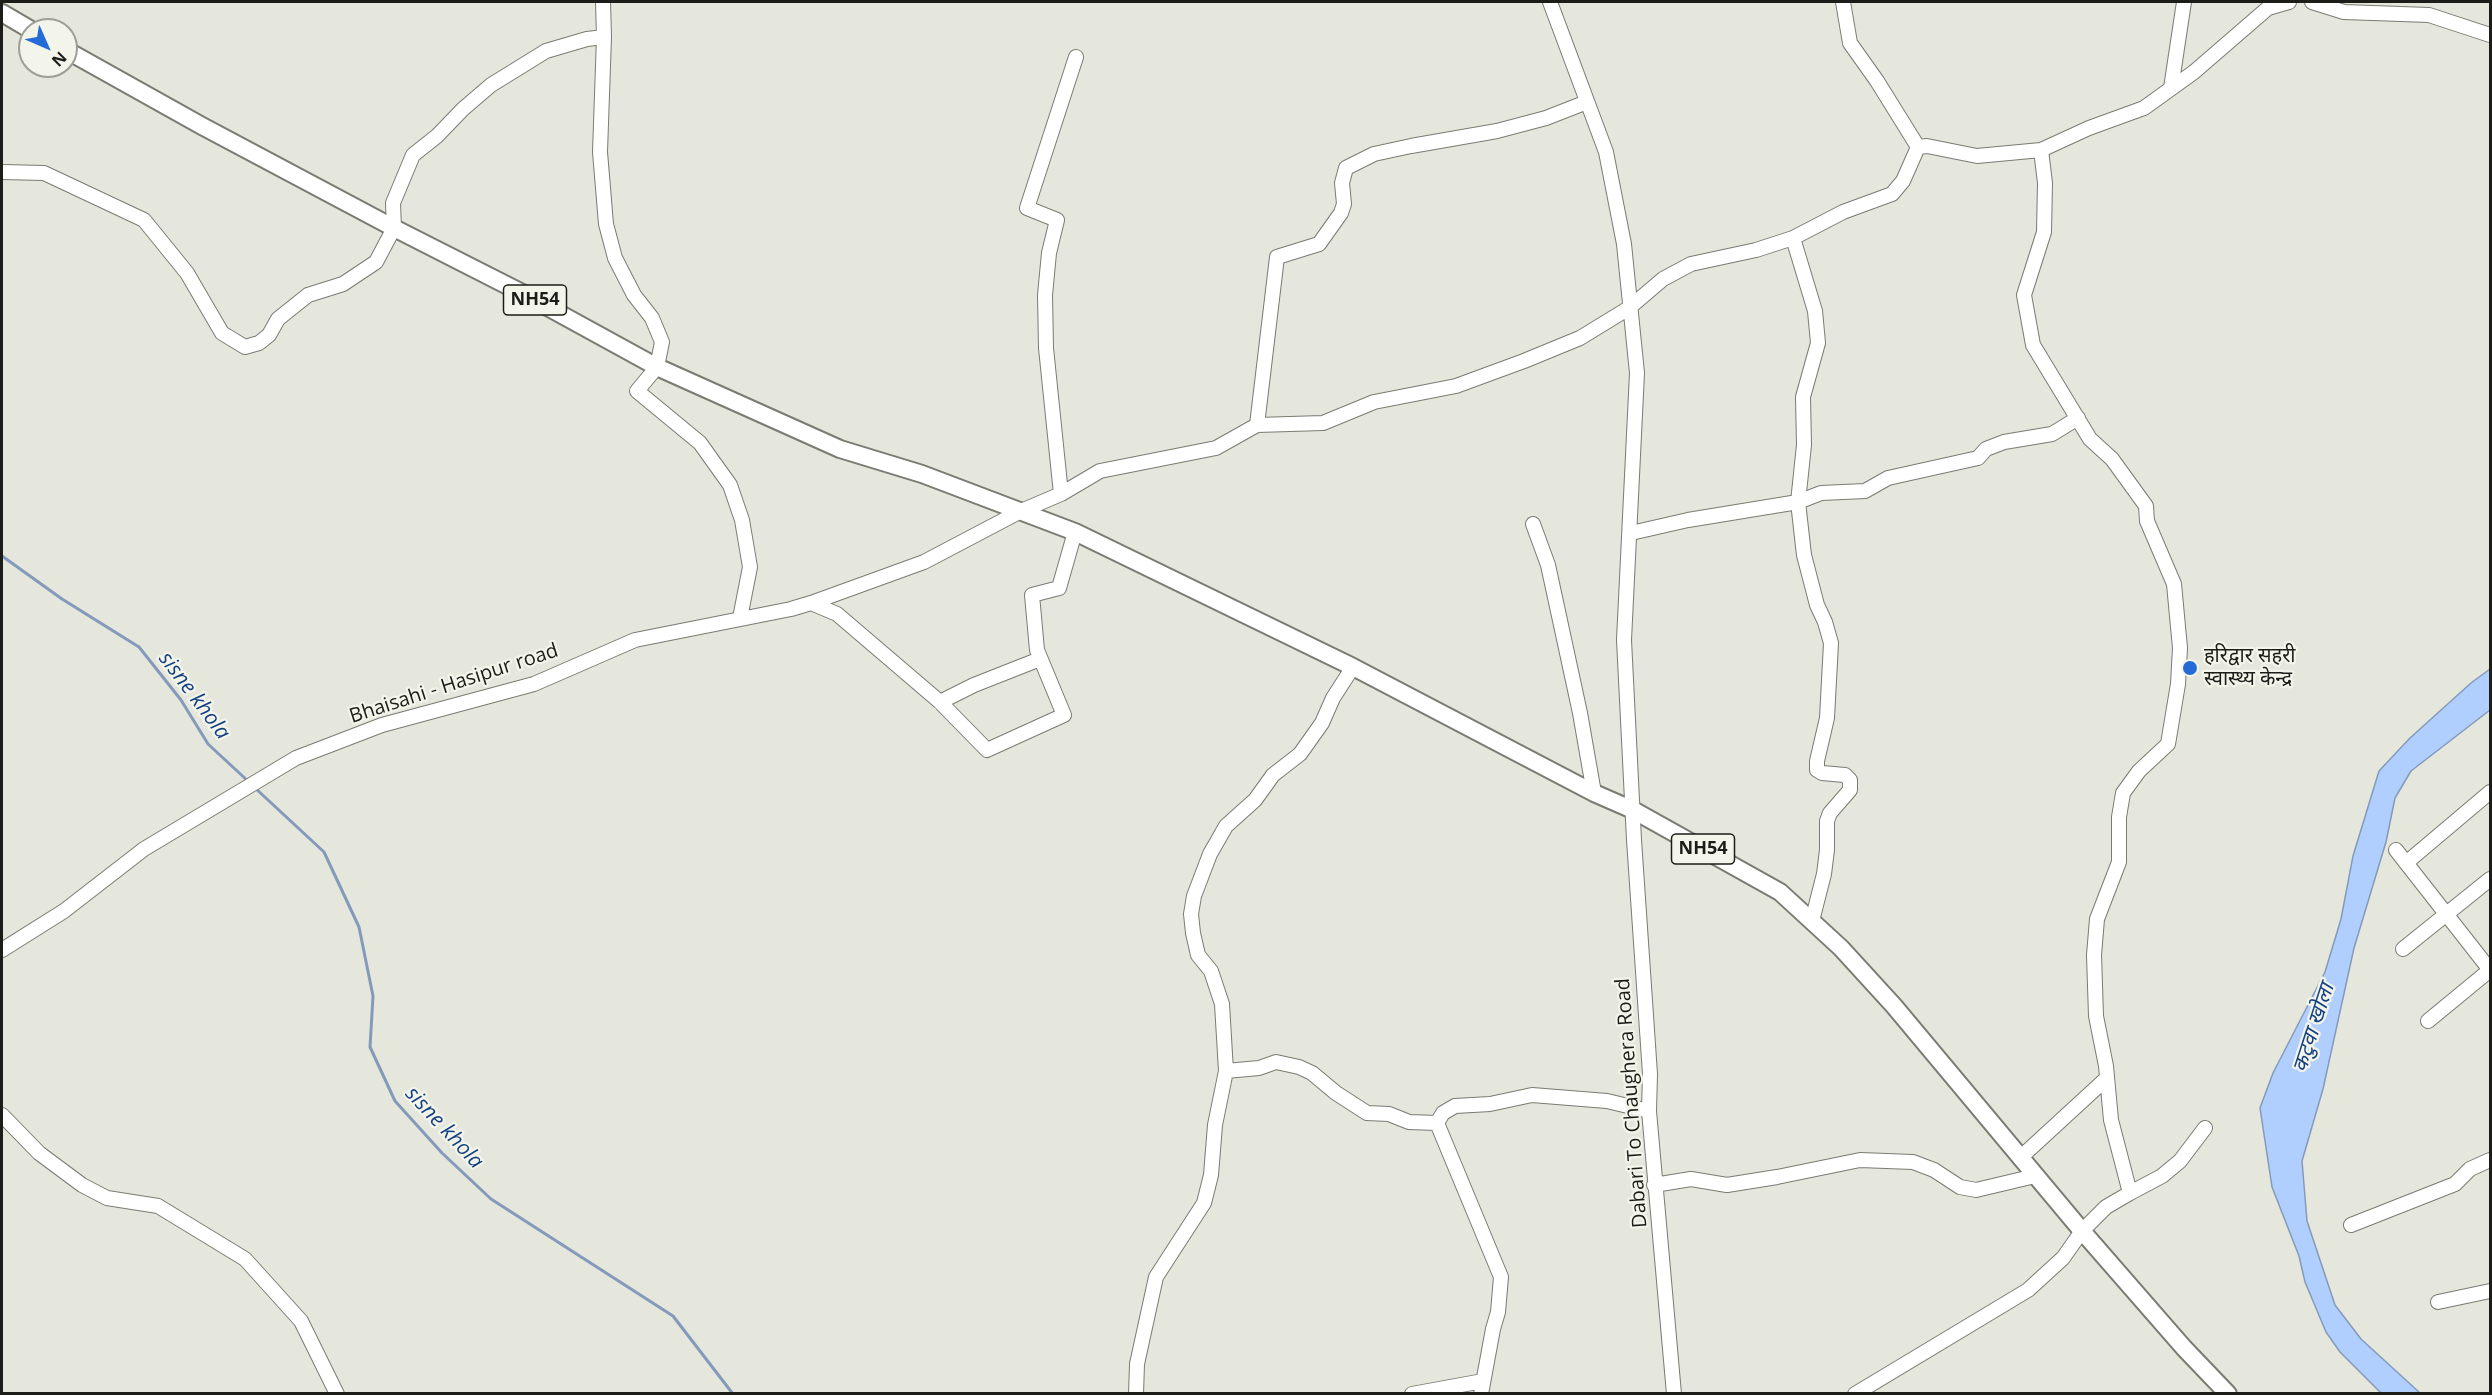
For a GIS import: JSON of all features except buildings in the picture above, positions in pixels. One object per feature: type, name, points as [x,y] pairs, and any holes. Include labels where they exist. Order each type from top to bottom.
[{"type":"main road","points":[[2,13],[18,22]]},
{"type":"main road","name":"NH54","points":[[78,57],[657,367],[840,449],[922,474],[1075,532],[1353,667],[1594,793],[1633,810],[1780,892],[1841,948],[1894,1006],[2082,1231],[2184,1348],[2229,1394]]},
{"type":"street","points":[[603,2],[600,152],[606,224],[615,258],[634,295],[652,318],[662,342],[657,367],[637,391],[700,443],[730,485],[742,520],[750,567],[740,618]]},
{"type":"street","name":"Dabari To Chaughera Road","points":[[1551,2],[1606,152],[1624,244],[1637,373],[1624,640],[1650,1074],[1649,1111],[1674,1394]]},
{"type":"street","points":[[1843,2],[1850,43],[1877,81],[1918,147]]},
{"type":"street","points":[[2171,88],[2184,2]]},
{"type":"street","points":[[1918,147],[1927,146],[1977,156],[2042,150],[2089,128],[2144,108],[2268,8],[2289,2]]},
{"type":"street","points":[[2312,2],[2344,12],[2429,15],[2490,35]]},
{"type":"street","points":[[2,172],[44,174],[144,220],[187,273],[222,333],[245,347],[259,343],[269,334],[278,319],[308,295],[343,284],[376,262],[394,228],[393,203],[413,155],[437,136],[463,109],[491,86],[546,51],[587,39],[604,37]]},
{"type":"street","points":[[1061,494],[1046,348],[1045,295],[1057,220],[1027,208],[1076,57]]},
{"type":"street","points":[[1587,102],[1546,118],[1497,131],[1374,154],[1346,168],[1342,183],[1344,204],[1341,213],[1319,244],[1277,257],[1257,425],[1323,423],[1374,402],[1456,386],[1580,338],[1629,308],[1663,279],[1691,264],[1756,250],[1793,238],[1843,212],[1892,194],[1903,180],[1918,147]]},
{"type":"street","points":[[2042,150],[2045,183],[2044,232],[2024,295],[2033,345],[2090,439],[2112,459],[2146,506],[2147,521],[2174,584],[2180,648],[2178,684],[2168,744],[2139,771],[2123,793],[2119,816],[2119,862],[2097,919],[2094,955],[2096,1016],[2107,1078],[2111,1120],[2130,1193]]},
{"type":"street","points":[[1793,238],[1815,311],[1818,343],[1803,397],[1804,445],[1798,502],[1804,555],[1817,605],[1826,622],[1831,643],[1827,718],[1817,770],[1822,773],[1845,775],[1850,780],[1850,790],[1830,813],[1827,821],[1824,874],[1812,921]]},
{"type":"street","points":[[1631,533],[1688,520],[1798,502],[1821,494],[1865,491],[1888,478],[1978,458],[1986,449],[2004,442],[2052,434],[2078,418]]},
{"type":"street","name":"Bhaisahi - Hasipur road","points":[[2,950],[64,911],[144,849],[296,758],[382,725],[534,684],[635,640],[811,603],[924,562],[1021,511],[1061,494],[1100,471],[1216,448],[1257,425]]},
{"type":"street","points":[[1533,524],[1548,565],[1594,793]]},
{"type":"street","points":[[811,603],[837,614],[940,702],[987,750],[1064,715],[1036,650],[1032,595],[1059,588],[1075,532]]},
{"type":"street","points":[[940,702],[974,685],[1040,659]]},
{"type":"street","points":[[1136,1394],[1137,1364],[1156,1276],[1204,1203],[1211,1175],[1215,1125],[1226,1071],[1222,1004],[1210,971],[1198,955],[1191,914],[1194,896],[1210,854],[1226,826],[1255,800],[1274,775],[1300,754],[1322,723],[1333,698],[1353,667]]},
{"type":"street","points":[[2406,862],[2490,792]]},
{"type":"street","points":[[2396,850],[2490,970],[2427,1020]]},
{"type":"street","points":[[2403,949],[2490,879]]},
{"type":"street","points":[[1226,1071],[1259,1068],[1276,1062],[1299,1067],[1312,1073],[1336,1093],[1367,1113],[1389,1114],[1409,1122],[1437,1123]]},
{"type":"street","points":[[2020,1158],[2107,1078]]},
{"type":"street","points":[[1437,1123],[1443,1113],[1455,1106],[1490,1104],[1532,1095],[1607,1101],[1649,1111]]},
{"type":"street","points":[[2,1114],[39,1153],[82,1185],[107,1198],[158,1206],[245,1259],[301,1322],[337,1394]]},
{"type":"street","points":[[1412,1394],[1482,1387],[1498,1312],[1501,1278],[1437,1123]]},
{"type":"street","points":[[1856,1394],[2028,1290],[2063,1257],[2082,1231],[2106,1207],[2162,1176],[2180,1161],[2205,1128]]},
{"type":"street","points":[[1654,1185],[1691,1179],[1727,1185],[1860,1160],[1914,1162],[1934,1170],[1960,1187],[1977,1190],[2035,1176]]},
{"type":"street","points":[[2350,1225],[2455,1184],[2470,1170],[2490,1160]]},
{"type":"street","points":[[2438,1302],[2490,1291]]},
{"type":"water","name":"कटुवा खोला","points":[[2490,669],[2490,710],[2411,771],[2395,798],[2386,842],[2354,948],[2323,1089],[2302,1161],[2307,1221],[2335,1305],[2361,1339],[2420,1393],[2381,1393],[2340,1352],[2326,1332],[2305,1282],[2299,1256],[2272,1187],[2260,1108],[2273,1073],[2325,972],[2341,919],[2353,856],[2379,771],[2410,738],[2471,683]]},
{"type":"waterway","name":"sisne khola","points":[[2,556],[62,599],[139,647],[181,700],[208,744],[249,782]]},
{"type":"waterway","name":"sisne khola","points":[[254,787],[324,852],[359,927],[373,996],[370,1047],[395,1101],[442,1153],[491,1199],[673,1316],[733,1394]]},
{"type":"place","name":"हरिद्वार सहरी स्वास्थ्य केन्द्र","points":[[2190,668]]}]
